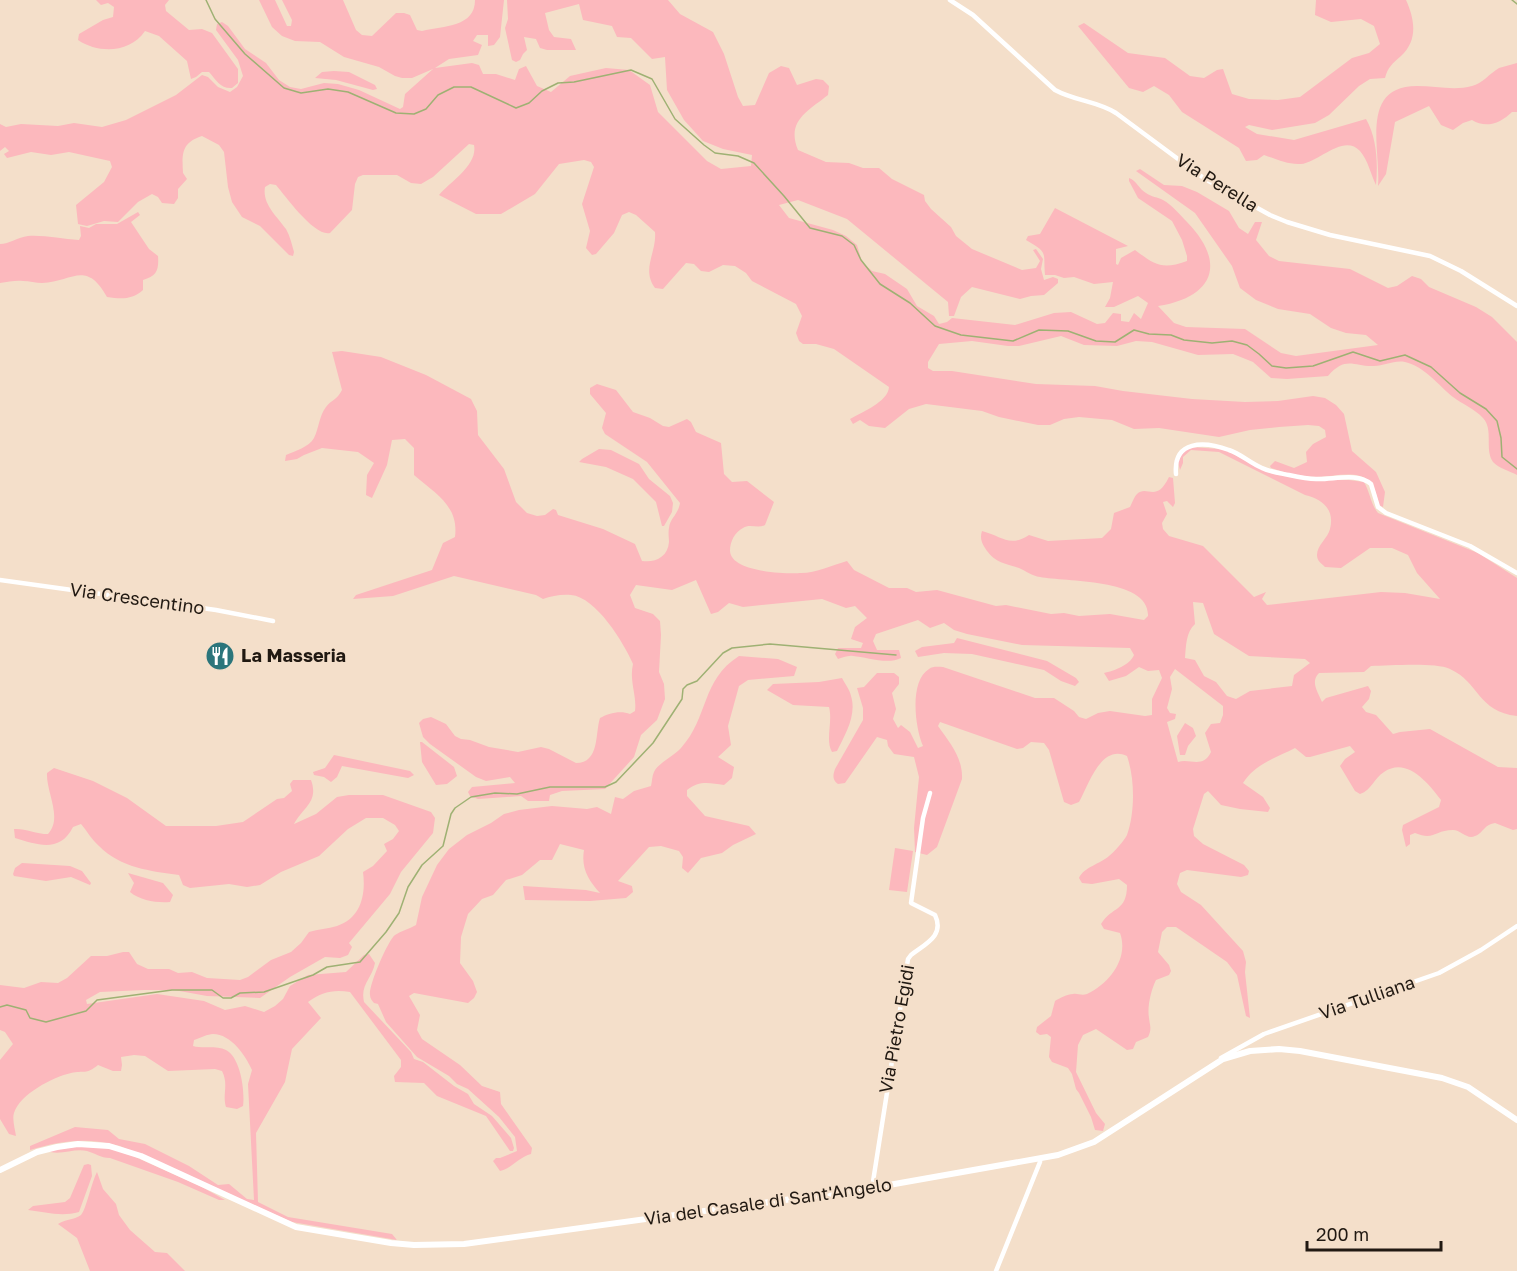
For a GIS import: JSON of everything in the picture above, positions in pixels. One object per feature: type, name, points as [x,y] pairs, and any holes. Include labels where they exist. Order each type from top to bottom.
[{"type":"main road","name":"Via del Casale di Sant'Angelo","points":[[0,1170],[38,1152],[57,1147],[78,1144],[109,1146],[141,1156],[288,1225],[391,1243],[464,1244],[872,1188],[1067,1153],[1094,1142],[1214,1064],[1250,1051],[1279,1049],[1316,1053],[1451,1081],[1468,1087],[1517,1120]]},
{"type":"street","name":"Via Perella","points":[[950,0],[973,15],[1055,90],[1067,96],[1100,104],[1116,112],[1205,179],[1262,211],[1287,222],[1330,235],[1430,256],[1461,271],[1517,306]]},
{"type":"street","points":[[1176,474],[1176,463],[1181,451],[1189,446],[1200,445],[1230,451],[1251,463],[1275,472],[1316,479],[1353,477],[1362,479],[1371,484],[1378,507],[1386,513],[1470,546],[1517,573]]},
{"type":"street","name":"Via Crescentino","points":[[0,580],[216,610],[273,621]]},
{"type":"street","name":"Via Pietro Egidi","points":[[872,1188],[908,959],[936,936],[938,931],[935,915],[911,903],[923,818],[930,793]]},
{"type":"street","name":"Via Tulliana","points":[[1214,1064],[1226,1054],[1260,1036],[1443,971],[1491,944],[1517,926]]},
{"type":"street","points":[[996,1271],[1040,1159]]},
{"type":"shaded area","points":[[96,0],[169,0],[165,5],[166,11],[189,30],[202,29],[212,33],[238,69],[238,83],[232,88],[225,87],[209,72],[202,72],[191,79],[187,61],[159,36],[145,31],[131,44],[123,47],[104,49],[86,45],[78,40],[79,34],[113,17],[114,7],[108,3],[101,5]]},
{"type":"shaded area","points":[[259,0],[275,0],[287,26],[291,26],[292,20],[282,0],[343,0],[356,30],[362,35],[372,36],[396,13],[410,15],[417,30],[422,31],[457,24],[464,20],[474,9],[475,0],[504,0],[500,37],[494,45],[488,46],[488,35],[477,35],[473,41],[482,45],[478,55],[449,59],[435,68],[472,63],[479,65],[483,74],[496,74],[515,80],[519,69],[526,66],[537,86],[551,92],[570,76],[606,68],[629,70],[650,85],[658,112],[707,161],[721,169],[751,166],[752,155],[723,149],[703,141],[684,120],[667,90],[665,57],[652,59],[631,38],[617,37],[612,26],[583,20],[579,4],[545,13],[549,30],[554,37],[571,39],[576,50],[547,50],[540,48],[536,39],[524,37],[527,50],[520,60],[516,62],[512,60],[505,28],[508,19],[507,0],[668,0],[680,14],[713,32],[724,54],[743,106],[755,105],[769,73],[781,66],[789,68],[797,85],[816,79],[823,80],[829,86],[828,95],[807,112],[797,124],[795,140],[798,150],[826,162],[879,168],[892,179],[924,195],[931,209],[951,227],[956,236],[972,249],[1022,270],[1036,268],[1040,261],[1033,250],[1036,249],[1043,259],[1041,269],[1044,280],[1053,277],[1058,279],[1058,283],[1044,295],[1020,299],[972,287],[961,297],[954,316],[949,316],[948,302],[847,219],[798,200],[779,205],[789,218],[833,230],[846,236],[857,245],[862,262],[872,271],[885,274],[907,289],[917,306],[934,316],[939,324],[952,318],[1015,325],[1054,313],[1071,312],[1097,324],[1105,323],[1113,313],[1121,314],[1121,321],[1129,322],[1134,313],[1141,319],[1148,303],[1138,296],[1114,307],[1105,307],[1110,298],[1113,282],[1094,284],[1074,277],[1045,275],[1044,257],[1042,251],[1026,240],[1028,236],[1040,234],[1055,208],[1128,246],[1116,249],[1116,264],[1118,265],[1121,258],[1135,250],[1159,264],[1171,265],[1187,261],[1182,240],[1172,221],[1138,198],[1129,178],[1148,194],[1173,207],[1200,237],[1207,251],[1210,264],[1208,276],[1202,286],[1192,295],[1158,306],[1174,323],[1186,327],[1245,329],[1281,353],[1296,356],[1378,345],[1366,335],[1346,333],[1331,328],[1310,314],[1278,309],[1256,300],[1240,288],[1232,266],[1195,213],[1136,171],[1140,169],[1164,185],[1182,186],[1197,192],[1229,211],[1239,228],[1248,234],[1255,222],[1262,222],[1256,240],[1269,256],[1279,261],[1350,269],[1388,288],[1397,286],[1412,276],[1421,279],[1429,287],[1476,307],[1492,317],[1517,342],[1517,475],[1495,464],[1490,457],[1488,428],[1483,418],[1412,364],[1393,362],[1367,366],[1345,364],[1328,376],[1271,378],[1253,362],[1233,354],[1198,355],[1152,342],[1136,341],[1117,346],[1084,345],[1061,336],[1019,346],[972,341],[939,344],[928,362],[928,368],[933,371],[952,371],[1036,384],[1095,386],[1192,399],[1245,402],[1278,401],[1313,396],[1325,398],[1344,414],[1352,451],[1376,472],[1385,492],[1383,507],[1379,505],[1372,485],[1363,477],[1357,475],[1305,476],[1271,468],[1270,466],[1275,461],[1294,468],[1307,462],[1306,452],[1313,444],[1326,437],[1325,430],[1319,426],[1250,430],[1219,437],[1159,428],[1134,429],[1112,420],[1079,417],[1064,419],[1050,425],[1038,425],[982,411],[926,404],[909,409],[885,428],[869,426],[860,420],[853,424],[850,419],[879,402],[888,392],[889,387],[834,349],[816,344],[803,344],[799,341],[796,333],[802,316],[796,304],[752,281],[746,273],[735,266],[723,265],[709,272],[701,271],[694,264],[686,263],[663,289],[655,288],[649,274],[649,267],[655,232],[636,215],[629,212],[622,215],[614,233],[596,254],[592,255],[586,248],[590,231],[582,204],[594,167],[591,162],[584,160],[559,164],[535,194],[501,214],[476,214],[439,195],[468,166],[474,152],[474,145],[469,144],[433,177],[421,184],[411,183],[397,175],[358,177],[352,210],[330,233],[324,233],[309,223],[276,185],[270,184],[265,187],[266,199],[271,210],[286,229],[291,240],[293,256],[289,255],[260,226],[242,217],[232,202],[224,152],[219,145],[202,136],[190,142],[184,150],[183,173],[187,179],[178,189],[178,198],[174,204],[162,203],[152,194],[138,202],[118,222],[104,221],[87,226],[78,224],[76,205],[104,182],[112,167],[110,161],[69,152],[51,155],[31,152],[7,158],[4,154],[9,151],[5,147],[0,151],[0,124],[6,127],[21,124],[58,126],[74,123],[102,127],[126,120],[176,95],[202,75],[208,77],[218,87],[230,92],[237,87],[243,76],[238,60],[216,30],[217,24],[222,22],[228,26],[245,49],[266,63],[279,80],[290,87],[301,89],[324,83],[338,84],[359,90],[400,109],[403,107],[405,94],[433,69],[412,78],[402,78],[379,67],[344,57],[320,42],[295,41],[282,36],[272,27]]},
{"type":"shaded area","points":[[1316,0],[1406,0],[1413,22],[1410,43],[1391,66],[1385,78],[1370,79],[1359,86],[1329,115],[1315,123],[1272,130],[1249,125],[1245,127],[1257,134],[1294,140],[1366,119],[1376,151],[1376,185],[1365,159],[1354,146],[1339,147],[1301,164],[1287,163],[1264,155],[1257,160],[1246,161],[1239,148],[1182,112],[1169,95],[1154,86],[1143,92],[1129,88],[1078,26],[1084,23],[1128,53],[1165,58],[1190,76],[1204,78],[1223,69],[1232,94],[1249,99],[1278,100],[1300,97],[1352,58],[1369,53],[1380,44],[1374,26],[1361,19],[1331,22],[1315,15]]},
{"type":"shaded area","points":[[1517,63],[1517,112],[1512,112],[1493,124],[1477,123],[1472,120],[1453,130],[1441,125],[1429,106],[1395,122],[1386,174],[1378,186],[1377,122],[1380,108],[1387,97],[1399,89],[1417,86],[1452,88],[1472,86],[1499,68]]},
{"type":"shaded area","points":[[322,72],[349,72],[375,85],[377,89],[315,78]]},
{"type":"shaded area","points":[[138,212],[140,215],[131,222],[149,249],[158,256],[158,261],[156,272],[143,280],[143,290],[135,296],[107,297],[92,279],[78,275],[53,282],[0,283],[0,244],[28,236],[79,240],[80,226],[89,228],[96,224],[117,224]]},
{"type":"shaded area","points":[[342,351],[381,357],[426,375],[471,399],[477,411],[478,435],[504,469],[516,502],[527,513],[537,516],[545,515],[553,509],[558,515],[603,529],[635,544],[642,561],[656,560],[666,552],[670,525],[680,503],[647,462],[605,434],[602,428],[606,413],[590,394],[590,388],[597,384],[616,390],[633,412],[663,426],[669,427],[687,419],[696,432],[721,443],[724,474],[732,482],[747,481],[774,502],[765,525],[746,527],[733,537],[730,551],[739,563],[772,572],[807,573],[847,561],[854,570],[889,588],[907,588],[916,592],[937,590],[996,606],[1006,605],[1051,614],[1064,613],[1079,616],[1110,614],[1144,620],[1148,616],[1145,604],[1135,595],[1121,588],[1032,575],[999,561],[988,553],[984,546],[982,531],[1011,541],[1029,535],[1048,541],[1102,538],[1111,529],[1114,513],[1130,507],[1136,495],[1141,492],[1160,490],[1169,477],[1173,478],[1175,503],[1173,507],[1167,501],[1163,502],[1167,514],[1162,523],[1163,529],[1169,536],[1203,546],[1254,597],[1266,592],[1262,599],[1267,605],[1381,592],[1405,593],[1440,599],[1417,573],[1408,555],[1392,548],[1370,548],[1341,568],[1325,567],[1318,560],[1317,555],[1329,532],[1331,516],[1326,506],[1317,499],[1219,452],[1191,450],[1183,457],[1180,470],[1178,462],[1182,452],[1191,447],[1219,449],[1228,451],[1257,467],[1318,480],[1364,482],[1378,513],[1478,553],[1517,578],[1517,716],[1494,709],[1460,675],[1443,667],[1371,666],[1364,672],[1319,673],[1315,680],[1317,691],[1322,702],[1326,698],[1368,686],[1371,691],[1369,699],[1362,707],[1366,712],[1376,715],[1393,734],[1430,729],[1498,767],[1517,768],[1517,829],[1513,830],[1495,823],[1488,825],[1478,835],[1472,837],[1453,830],[1431,836],[1415,833],[1410,835],[1410,844],[1406,847],[1403,825],[1439,807],[1441,800],[1417,774],[1401,767],[1384,772],[1360,794],[1355,791],[1340,766],[1355,752],[1350,746],[1310,757],[1306,757],[1295,748],[1254,771],[1243,783],[1263,797],[1270,808],[1268,812],[1221,805],[1208,791],[1204,794],[1193,829],[1194,836],[1203,844],[1244,865],[1249,871],[1248,875],[1241,877],[1187,870],[1180,873],[1177,884],[1181,892],[1201,905],[1243,951],[1246,962],[1250,1018],[1246,1016],[1237,975],[1227,962],[1176,927],[1167,927],[1162,932],[1158,952],[1171,971],[1169,975],[1156,980],[1149,1004],[1148,1037],[1136,1042],[1133,1049],[1127,1050],[1096,1029],[1083,1035],[1078,1045],[1076,1072],[1096,1113],[1105,1124],[1103,1131],[1095,1130],[1091,1117],[1076,1089],[1072,1074],[1068,1068],[1052,1062],[1049,1057],[1051,1037],[1036,1032],[1037,1027],[1051,1016],[1055,1001],[1068,995],[1085,995],[1095,989],[1110,976],[1120,960],[1122,942],[1120,933],[1104,929],[1101,924],[1122,904],[1127,885],[1119,879],[1092,884],[1082,883],[1079,878],[1085,871],[1111,854],[1127,835],[1132,816],[1133,795],[1132,775],[1127,756],[1118,754],[1103,761],[1092,776],[1079,802],[1071,805],[1064,802],[1049,750],[1044,743],[1031,742],[1017,749],[940,722],[938,726],[958,757],[962,779],[937,847],[927,855],[915,852],[914,828],[919,777],[914,757],[894,754],[887,740],[877,737],[845,783],[838,784],[833,775],[863,720],[863,708],[857,688],[864,687],[877,673],[894,673],[899,677],[899,684],[892,693],[896,709],[893,719],[898,728],[901,725],[910,732],[918,748],[923,746],[916,717],[916,694],[923,675],[932,667],[943,667],[1035,698],[1054,698],[1079,717],[1086,719],[1098,713],[1110,711],[1152,715],[1152,699],[1162,678],[1159,670],[1148,671],[1139,667],[1126,676],[1109,681],[1104,673],[1129,662],[1134,655],[1130,648],[1022,645],[967,634],[954,630],[944,623],[930,628],[918,620],[876,634],[873,641],[877,650],[899,650],[901,658],[884,661],[847,656],[838,659],[835,654],[838,648],[861,648],[863,643],[851,639],[855,627],[867,618],[855,606],[846,608],[822,599],[743,607],[729,603],[718,612],[711,614],[696,580],[672,590],[636,585],[630,595],[635,608],[653,614],[660,621],[659,672],[664,684],[665,699],[657,720],[641,735],[634,757],[605,789],[562,791],[550,795],[549,801],[528,801],[521,796],[478,799],[470,796],[468,792],[472,787],[515,783],[510,777],[486,781],[476,777],[423,737],[419,723],[423,719],[431,717],[446,724],[455,736],[489,747],[518,752],[541,747],[576,763],[584,762],[593,753],[600,718],[615,713],[630,714],[635,711],[633,664],[608,622],[590,604],[571,595],[543,599],[536,595],[454,576],[393,596],[353,599],[356,595],[432,570],[443,543],[455,537],[455,526],[450,509],[438,495],[414,475],[414,448],[405,439],[392,440],[387,465],[372,498],[366,495],[367,475],[374,463],[358,452],[322,448],[297,459],[285,461],[286,455],[312,441],[324,411],[342,390],[332,352]],"holes":[[[1193,602],[1203,603],[1214,634],[1249,656],[1305,659],[1310,663],[1294,675],[1292,686],[1250,691],[1236,699],[1227,696],[1216,682],[1204,676],[1195,660],[1185,658],[1188,635],[1195,624]],[[1175,669],[1223,706],[1220,723],[1211,724],[1205,733],[1211,752],[1200,762],[1178,762],[1167,722],[1175,719],[1176,714],[1170,713],[1167,708],[1172,689],[1170,677]]]},
{"type":"shaded area","points":[[599,449],[611,450],[639,464],[649,479],[670,496],[673,503],[672,512],[664,526],[662,526],[656,502],[633,479],[606,467],[579,462]]},
{"type":"shaded area","points":[[957,638],[1047,661],[1079,682],[1075,686],[1061,681],[1044,670],[972,654],[944,653],[918,657],[915,651],[922,647],[954,643]]},
{"type":"shaded area","points":[[739,656],[778,659],[797,667],[794,676],[748,680],[739,686],[728,726],[731,745],[718,757],[734,767],[732,778],[724,785],[705,783],[696,785],[687,790],[687,796],[705,816],[749,826],[756,834],[722,853],[701,858],[688,873],[682,868],[683,857],[679,851],[661,846],[649,847],[618,881],[632,886],[633,892],[626,898],[590,901],[525,900],[523,886],[600,893],[586,873],[584,850],[560,844],[552,860],[540,860],[522,875],[506,880],[493,895],[482,899],[468,914],[461,937],[460,963],[473,981],[477,992],[474,998],[468,1003],[414,993],[409,996],[420,1015],[417,1030],[422,1039],[460,1065],[482,1086],[500,1092],[501,1104],[532,1148],[531,1154],[500,1171],[493,1161],[517,1151],[515,1137],[499,1117],[468,1089],[417,1057],[386,1022],[378,1004],[371,999],[370,990],[383,954],[395,935],[416,925],[422,897],[437,865],[449,849],[467,835],[504,814],[519,810],[552,806],[587,809],[597,807],[611,814],[615,797],[623,799],[634,791],[651,786],[656,769],[678,751],[690,736],[718,676]]},
{"type":"shaded area","points":[[842,678],[850,694],[851,718],[837,751],[832,752],[829,742],[829,707],[793,705],[767,690],[773,684],[819,682]]},
{"type":"shaded area","points":[[1185,723],[1193,728],[1196,736],[1188,746],[1185,755],[1180,755],[1177,736]]},
{"type":"shaded area","points":[[420,742],[454,767],[457,776],[447,784],[436,785],[422,762]]},
{"type":"shaded area","points":[[334,755],[410,771],[414,775],[408,778],[342,766],[337,777],[331,782],[324,777],[314,775],[313,772],[325,768]]},
{"type":"shaded area","points":[[54,768],[93,781],[127,798],[166,826],[216,826],[243,822],[277,799],[284,798],[292,791],[290,784],[293,780],[311,780],[313,788],[312,799],[294,824],[316,814],[337,797],[349,795],[383,795],[431,812],[435,818],[433,833],[401,872],[390,894],[349,943],[352,947],[348,955],[340,958],[325,957],[260,998],[207,996],[174,990],[144,990],[100,992],[86,1000],[87,1004],[157,994],[204,1001],[225,1010],[245,1006],[264,1012],[283,999],[290,986],[308,975],[346,972],[364,955],[369,954],[375,963],[365,986],[364,1002],[411,1052],[414,1059],[423,1062],[468,1094],[474,1104],[492,1116],[511,1138],[513,1151],[510,1151],[486,1116],[437,1096],[424,1083],[395,1082],[394,1076],[401,1067],[401,1060],[350,992],[339,991],[328,992],[308,1002],[321,1018],[292,1049],[285,1082],[256,1133],[258,1202],[288,1217],[392,1234],[397,1240],[292,1222],[120,1146],[108,1143],[75,1141],[30,1150],[30,1146],[75,1127],[108,1130],[119,1139],[145,1144],[189,1166],[218,1185],[229,1184],[247,1199],[254,1200],[248,1084],[252,1070],[237,1047],[220,1035],[211,1034],[194,1040],[193,1046],[214,1047],[231,1054],[238,1068],[243,1092],[243,1106],[237,1109],[226,1107],[225,1081],[222,1071],[215,1069],[168,1071],[145,1056],[134,1055],[121,1057],[121,1071],[113,1071],[98,1065],[88,1071],[64,1075],[38,1087],[17,1106],[13,1118],[16,1136],[9,1134],[0,1119],[0,1060],[13,1044],[5,1032],[0,1030],[0,985],[24,988],[41,982],[58,983],[67,978],[91,956],[107,956],[123,952],[129,952],[137,964],[148,969],[169,969],[178,973],[192,972],[207,978],[240,980],[248,977],[271,960],[291,952],[309,932],[337,926],[352,917],[360,905],[364,889],[363,872],[373,866],[387,851],[384,844],[393,839],[399,831],[395,825],[383,818],[366,818],[348,829],[319,856],[281,872],[260,885],[247,887],[229,884],[190,888],[183,885],[179,875],[136,867],[117,859],[96,844],[81,824],[73,827],[62,841],[55,844],[32,843],[15,838],[14,829],[48,834],[52,828],[54,813],[47,773]]},
{"type":"shaded area","points":[[895,848],[913,851],[907,892],[889,890]]},
{"type":"shaded area","points":[[22,863],[70,866],[82,871],[91,883],[90,885],[71,877],[46,881],[14,876],[15,868]]},
{"type":"shaded area","points":[[128,873],[163,883],[173,895],[170,902],[149,901],[134,895],[130,892],[134,883]]},
{"type":"shaded area","points":[[74,1147],[102,1147],[122,1151],[202,1187],[225,1200],[219,1200],[178,1182],[87,1151],[57,1153],[47,1151]]},
{"type":"shaded area","points":[[84,1165],[91,1165],[92,1176],[79,1212],[59,1214],[28,1210],[33,1206],[65,1202],[70,1198]]},
{"type":"shaded area","points":[[97,1172],[103,1189],[116,1204],[119,1215],[130,1230],[155,1252],[167,1253],[185,1271],[90,1271],[77,1238],[58,1224],[81,1215]]},
{"type":"waterway","points":[[206,0],[215,19],[245,54],[284,88],[301,93],[328,89],[348,92],[396,113],[414,114],[426,109],[438,95],[454,87],[471,87],[516,108],[529,103],[542,91],[558,83],[574,82],[631,70],[652,79],[675,119],[704,145],[715,153],[738,156],[754,163],[810,228],[842,236],[854,245],[861,260],[880,284],[910,303],[935,326],[961,335],[1013,341],[1039,330],[1068,331],[1096,341],[1115,342],[1134,330],[1149,334],[1171,335],[1184,340],[1212,343],[1232,341],[1247,345],[1272,366],[1286,368],[1313,366],[1353,352],[1380,361],[1405,355],[1431,367],[1460,393],[1486,409],[1497,421],[1502,457],[1517,469]]},
{"type":"waterway","points":[[1512,0],[1517,4]]},
{"type":"waterway","points":[[0,1007],[7,1005],[26,1010],[30,1018],[46,1022],[86,1011],[97,1000],[172,990],[212,990],[223,998],[231,998],[240,993],[264,992],[313,975],[327,967],[360,962],[399,913],[408,887],[422,865],[443,846],[451,814],[455,808],[471,797],[495,793],[517,794],[550,787],[605,787],[616,782],[653,743],[682,699],[683,689],[697,681],[723,653],[732,648],[770,644],[896,655]]},
{"type":"place","name":"La Masseria","points":[[220,656]]}]
